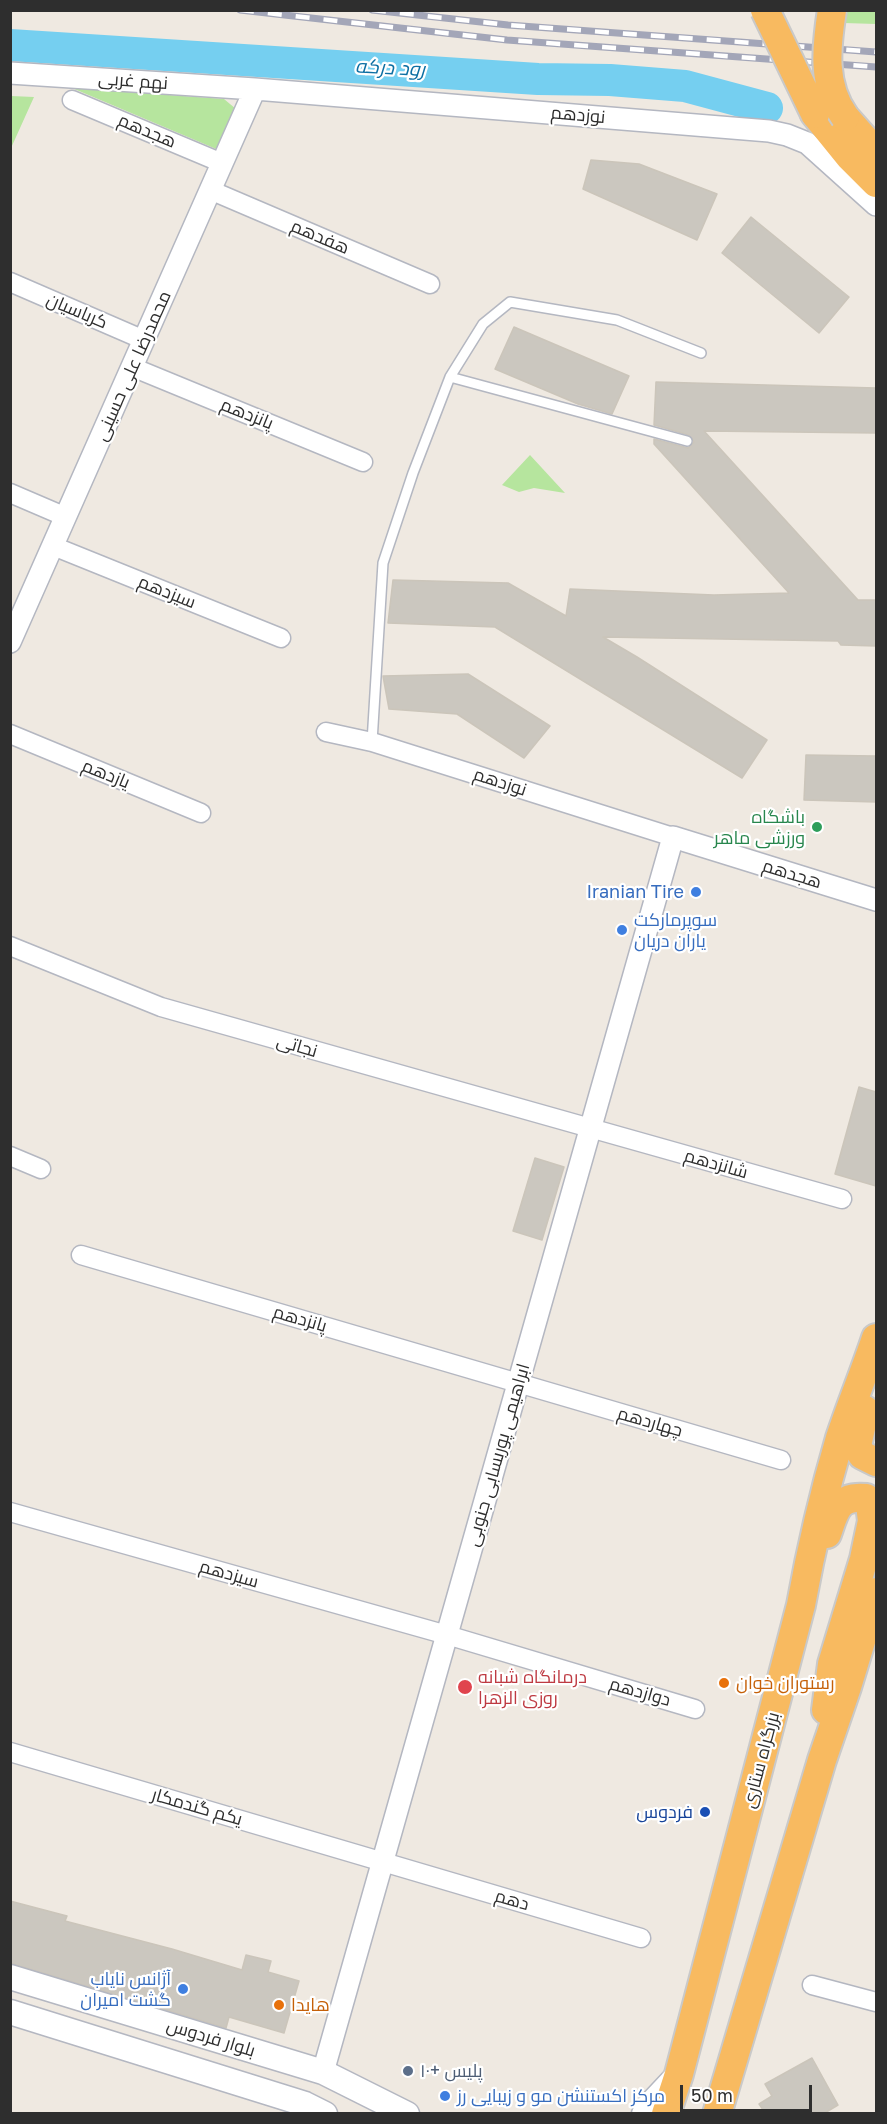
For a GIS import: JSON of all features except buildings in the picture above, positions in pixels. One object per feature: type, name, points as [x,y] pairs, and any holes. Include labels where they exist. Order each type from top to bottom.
[{"type":"highway","points":[[765,10],[815,114],[849,156],[876,183]]},
{"type":"highway","points":[[832,10],[827,42],[830,88],[835,103],[845,117],[876,152]]},
{"type":"highway","name":"بزرگراه ستاری","points":[[666,2114],[679,2074],[801,1605],[809,1557],[838,1448],[876,1338]]},
{"type":"highway","points":[[876,1361],[857,1446],[862,1455],[876,1462]]},
{"type":"highway","points":[[801,1605],[836,1509],[849,1498],[866,1498],[870,1504],[872,1521],[864,1559],[832,1664],[822,1760]]},
{"type":"highway","points":[[717,2114],[822,1760],[876,1592]]},
{"type":"main road","name":"بلوار فردوس","points":[[10,1977],[323,2072],[407,2114]]},
{"type":"main road","name":"بلوار فردوس","points":[[10,2012],[311,2110]]},
{"type":"main road","points":[[644,2114],[679,2074]]},
{"type":"street","name":"نهم غربی","points":[[10,73],[255,89]]},
{"type":"street","name":"محمدرضا علی حسینی","points":[[10,642],[255,89]]},
{"type":"street","name":"نوزدهم","points":[[255,89],[769,131],[807,143],[876,205]]},
{"type":"street","name":"هجدهم","points":[[72,100],[222,163]]},
{"type":"street","name":"هفدهم","points":[[210,190],[430,284]]},
{"type":"street","name":"کرباسیان","points":[[10,282],[144,340]]},
{"type":"street","name":"پانزدهم","points":[[132,367],[363,462]]},
{"type":"street","points":[[10,493],[66,517]]},
{"type":"street","name":"سیزدهم","points":[[53,546],[281,638]]},
{"type":"street","name":"نوزدهم","points":[[326,732],[372,742],[673,837]]},
{"type":"street","name":"یازدهم","points":[[10,734],[201,813]]},
{"type":"street","name":"هجدهم","points":[[673,837],[876,900]]},
{"type":"street","name":"ابراهیمی پوربسابی جنوبی","points":[[323,2072],[673,837]]},
{"type":"street","name":"نجاتی","points":[[10,946],[161,1007],[590,1129]]},
{"type":"street","name":"شانزدهم","points":[[590,1129],[842,1199]]},
{"type":"street","points":[[10,1156],[41,1169]]},
{"type":"street","name":"پانزدهم","points":[[81,1255],[518,1383]]},
{"type":"street","name":"چهاردهم","points":[[518,1383],[781,1460]]},
{"type":"street","name":"سیزدهم","points":[[10,1512],[447,1635]]},
{"type":"street","name":"دوازدهم","points":[[447,1635],[695,1709]]},
{"type":"street","name":"یکم گندمکار","points":[[10,1752],[383,1862]]},
{"type":"street","name":"دهم","points":[[383,1862],[641,1938]]},
{"type":"street","points":[[812,1985],[876,2002]]},
{"type":"lane","points":[[372,742],[383,563],[413,473],[450,377],[483,324],[510,302],[617,320],[701,353]]},
{"type":"lane","points":[[450,377],[687,441]]},
{"type":"green space","points":[[847,11],[876,11],[876,24],[844,23]]},
{"type":"green space","points":[[72,88],[224,99],[236,109],[221,151]]},
{"type":"green space","points":[[10,96],[34,97],[11,148]]},
{"type":"green space","points":[[530,455],[565,493],[534,488],[519,492],[502,485]]},
{"type":"waterway","name":"رود درکه","points":[[10,45],[538,79],[610,80],[685,86],[767,108]]},
{"type":"railway","points":[[240,10],[507,40],[876,67]]},
{"type":"railway","points":[[372,10],[508,25],[876,52]]},
{"type":"place","name":"باشگاه ورزشی ماهر","points":[[817,827]]},
{"type":"place","name":"Iranian Tire","points":[[696,892]]},
{"type":"place","name":"سوپرمارکت یاران دریان","points":[[622,930]]},
{"type":"place","name":"رستوران خوان","points":[[724,1683]]},
{"type":"place","name":"درمانگاه شبانه روزی الزهرا","points":[[465,1687]]},
{"type":"place","name":"فردوس","points":[[705,1812]]},
{"type":"place","name":"آژانس نایاب گشت امیران","points":[[183,1989]]},
{"type":"place","name":"هایدا","points":[[279,2005]]},
{"type":"place","name":"پلیس +۱۰","points":[[408,2071]]},
{"type":"place","name":"مرکز اکستنشن مو و زیبایی رز","points":[[445,2096]]}]
